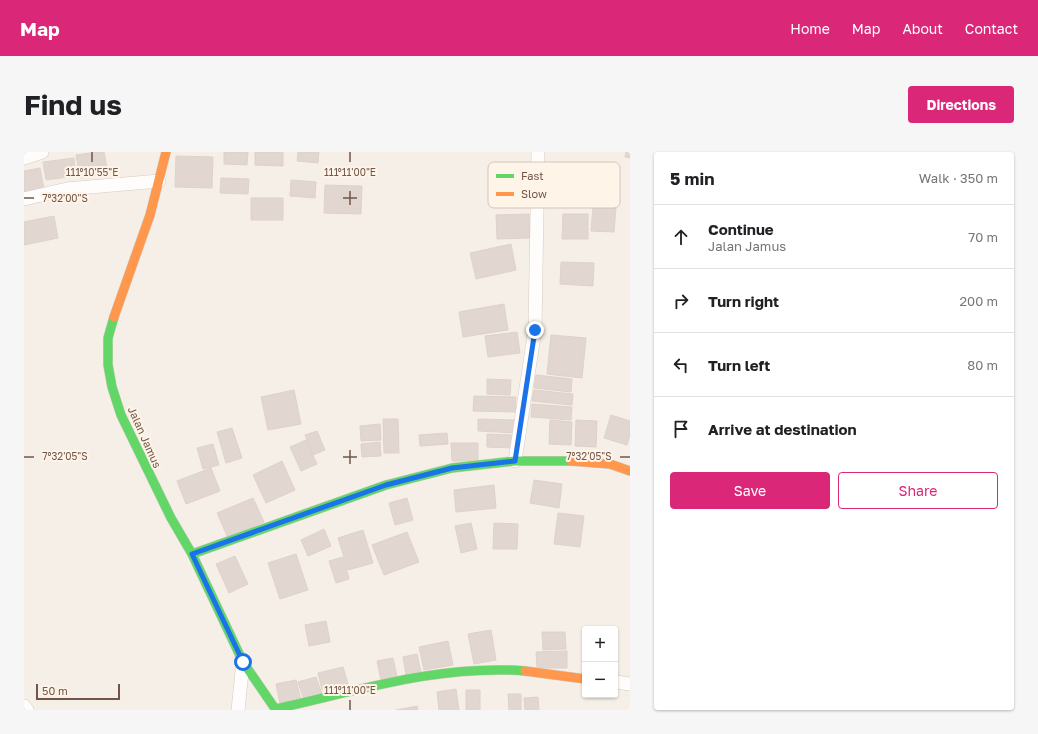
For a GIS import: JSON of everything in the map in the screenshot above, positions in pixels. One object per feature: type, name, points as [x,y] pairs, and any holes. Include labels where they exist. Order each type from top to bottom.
[{"type":"street","points":[[24,158],[42,152]]},
{"type":"street","name":"Jalan Jamus","points":[[166,152],[150,215],[108,338],[108,365],[112,387],[121,415],[171,518],[192,554],[243,662],[275,710]]},
{"type":"street","points":[[538,152],[538,162]]},
{"type":"street","points":[[24,199],[68,190],[159,181]]},
{"type":"street","points":[[515,461],[535,330],[537,208]]},
{"type":"street","points":[[192,554],[386,485],[452,468],[515,461],[581,461],[610,464],[630,471]]},
{"type":"street","points":[[238,710],[243,662]]},
{"type":"street","points":[[275,710],[401,681],[453,672],[495,670],[534,672],[582,678]]},
{"type":"street","points":[[618,682],[630,684]]},
{"type":"street","points":[[24,706],[27,710]]},
{"type":"building","points":[[104,152],[108,173],[80,178],[76,155]]},
{"type":"building","points":[[224,152],[248,152],[247,165],[224,164]]},
{"type":"building","points":[[255,152],[283,152],[283,166],[255,165]]},
{"type":"building","points":[[298,152],[319,152],[318,163],[297,161]]},
{"type":"building","points":[[626,152],[630,152],[630,158],[625,157]]},
{"type":"building","points":[[176,156],[213,157],[212,188],[175,187]]},
{"type":"building","points":[[74,158],[76,176],[46,180],[43,162]]},
{"type":"building","points":[[40,168],[44,189],[24,193],[24,171]]},
{"type":"building","points":[[221,178],[249,179],[248,194],[220,193]]},
{"type":"building","points":[[291,180],[316,182],[315,198],[290,196]]},
{"type":"building","points":[[325,185],[362,186],[361,214],[324,213]]},
{"type":"building","points":[[251,198],[283,198],[283,220],[251,220]]},
{"type":"building","points":[[593,208],[616,208],[614,232],[591,231]]},
{"type":"building","points":[[529,214],[530,238],[497,239],[496,215]]},
{"type":"building","points":[[563,214],[588,214],[588,239],[562,239]]},
{"type":"building","points":[[54,216],[58,238],[24,245],[24,222]]},
{"type":"building","points":[[511,244],[516,270],[476,279],[470,253]]},
{"type":"building","points":[[561,262],[594,263],[593,286],[560,284]]},
{"type":"building","points":[[504,304],[508,330],[463,337],[459,312]]},
{"type":"building","points":[[517,332],[520,353],[488,357],[485,336]]},
{"type":"building","points":[[551,335],[586,338],[582,378],[547,374]]},
{"type":"building","points":[[536,375],[572,379],[571,392],[534,388]]},
{"type":"building","points":[[487,379],[511,380],[510,395],[487,394]]},
{"type":"building","points":[[294,390],[301,424],[268,430],[261,397]]},
{"type":"building","points":[[534,390],[573,394],[572,405],[532,401]]},
{"type":"building","points":[[474,396],[516,397],[515,412],[473,411]]},
{"type":"building","points":[[532,404],[572,407],[571,420],[531,417]]},
{"type":"building","points":[[611,415],[630,421],[630,435],[627,445],[604,438]]},
{"type":"building","points":[[383,419],[398,419],[399,453],[384,453]]},
{"type":"building","points":[[478,419],[516,420],[516,433],[478,431]]},
{"type":"building","points":[[550,420],[572,422],[571,445],[549,444]]},
{"type":"building","points":[[576,420],[597,421],[596,447],[575,446]]},
{"type":"building","points":[[380,424],[381,440],[361,441],[360,426]]},
{"type":"building","points":[[232,428],[242,458],[226,463],[217,432]]},
{"type":"building","points":[[317,431],[325,450],[313,455],[305,435]]},
{"type":"building","points":[[447,433],[448,444],[420,446],[419,435]]},
{"type":"building","points":[[487,434],[513,435],[512,448],[487,447]]},
{"type":"building","points":[[306,440],[317,464],[301,471],[290,447]]},
{"type":"building","points":[[380,442],[381,456],[362,457],[361,444]]},
{"type":"building","points":[[451,443],[478,443],[478,461],[452,461]]},
{"type":"building","points":[[213,444],[219,465],[203,469],[197,448]]},
{"type":"building","points":[[282,461],[295,490],[266,503],[253,475]]},
{"type":"building","points":[[211,468],[220,491],[186,504],[177,481]]},
{"type":"building","points":[[534,480],[562,484],[559,508],[530,503]]},
{"type":"building","points":[[494,485],[496,508],[456,512],[454,490]]},
{"type":"building","points":[[253,498],[264,522],[228,538],[217,513]]},
{"type":"building","points":[[407,498],[413,520],[395,525],[389,503]]},
{"type":"building","points":[[558,513],[584,516],[580,547],[554,544]]},
{"type":"building","points":[[471,523],[477,549],[461,553],[455,526]]},
{"type":"building","points":[[494,523],[518,524],[517,549],[493,549]]},
{"type":"building","points":[[324,529],[331,546],[308,556],[301,540]]},
{"type":"building","points":[[363,530],[373,563],[348,570],[338,538]]},
{"type":"building","points":[[407,532],[419,562],[384,575],[372,545]]},
{"type":"building","points":[[296,554],[308,590],[280,599],[268,563]]},
{"type":"building","points":[[235,556],[248,584],[229,593],[216,564]]},
{"type":"building","points":[[343,557],[349,579],[336,583],[329,561]]},
{"type":"building","points":[[326,621],[330,642],[309,646],[305,625]]},
{"type":"building","points":[[491,630],[496,660],[474,664],[468,634]]},
{"type":"building","points":[[542,632],[565,632],[566,649],[543,650]]},
{"type":"building","points":[[448,641],[453,665],[424,670],[419,647]]},
{"type":"building","points":[[567,651],[567,668],[537,668],[536,652]]},
{"type":"building","points":[[417,654],[421,672],[406,675],[403,657]]},
{"type":"building","points":[[393,658],[397,677],[381,680],[377,661]]},
{"type":"building","points":[[343,667],[348,684],[322,690],[318,673]]},
{"type":"building","points":[[316,677],[322,694],[304,700],[298,682]]},
{"type":"building","points":[[296,680],[301,700],[280,704],[276,684]]},
{"type":"building","points":[[456,689],[459,710],[439,710],[437,692]]},
{"type":"building","points":[[466,690],[480,690],[480,710],[466,710]]},
{"type":"building","points":[[508,694],[521,694],[521,710],[509,710]]},
{"type":"building","points":[[538,697],[539,710],[525,710],[524,698]]},
{"type":"building","points":[[417,706],[418,710],[396,710]]},
{"type":"traffic: fast","points":[[114,317],[108,338],[108,365],[112,387],[121,415],[171,518],[192,554],[243,662],[276,710]]},
{"type":"traffic: fast","points":[[192,554],[386,485],[452,468],[515,461],[571,461]]},
{"type":"traffic: fast","points":[[275,709],[368,687],[430,675],[462,671],[525,671]]},
{"type":"traffic: slow","points":[[114,317],[150,215],[166,152]]},
{"type":"traffic: slow","points":[[571,461],[610,464],[630,471]]},
{"type":"traffic: slow","points":[[525,671],[582,679]]},
{"type":"route","points":[[243,662],[192,554],[386,485],[452,468],[515,461],[535,330]]}]
